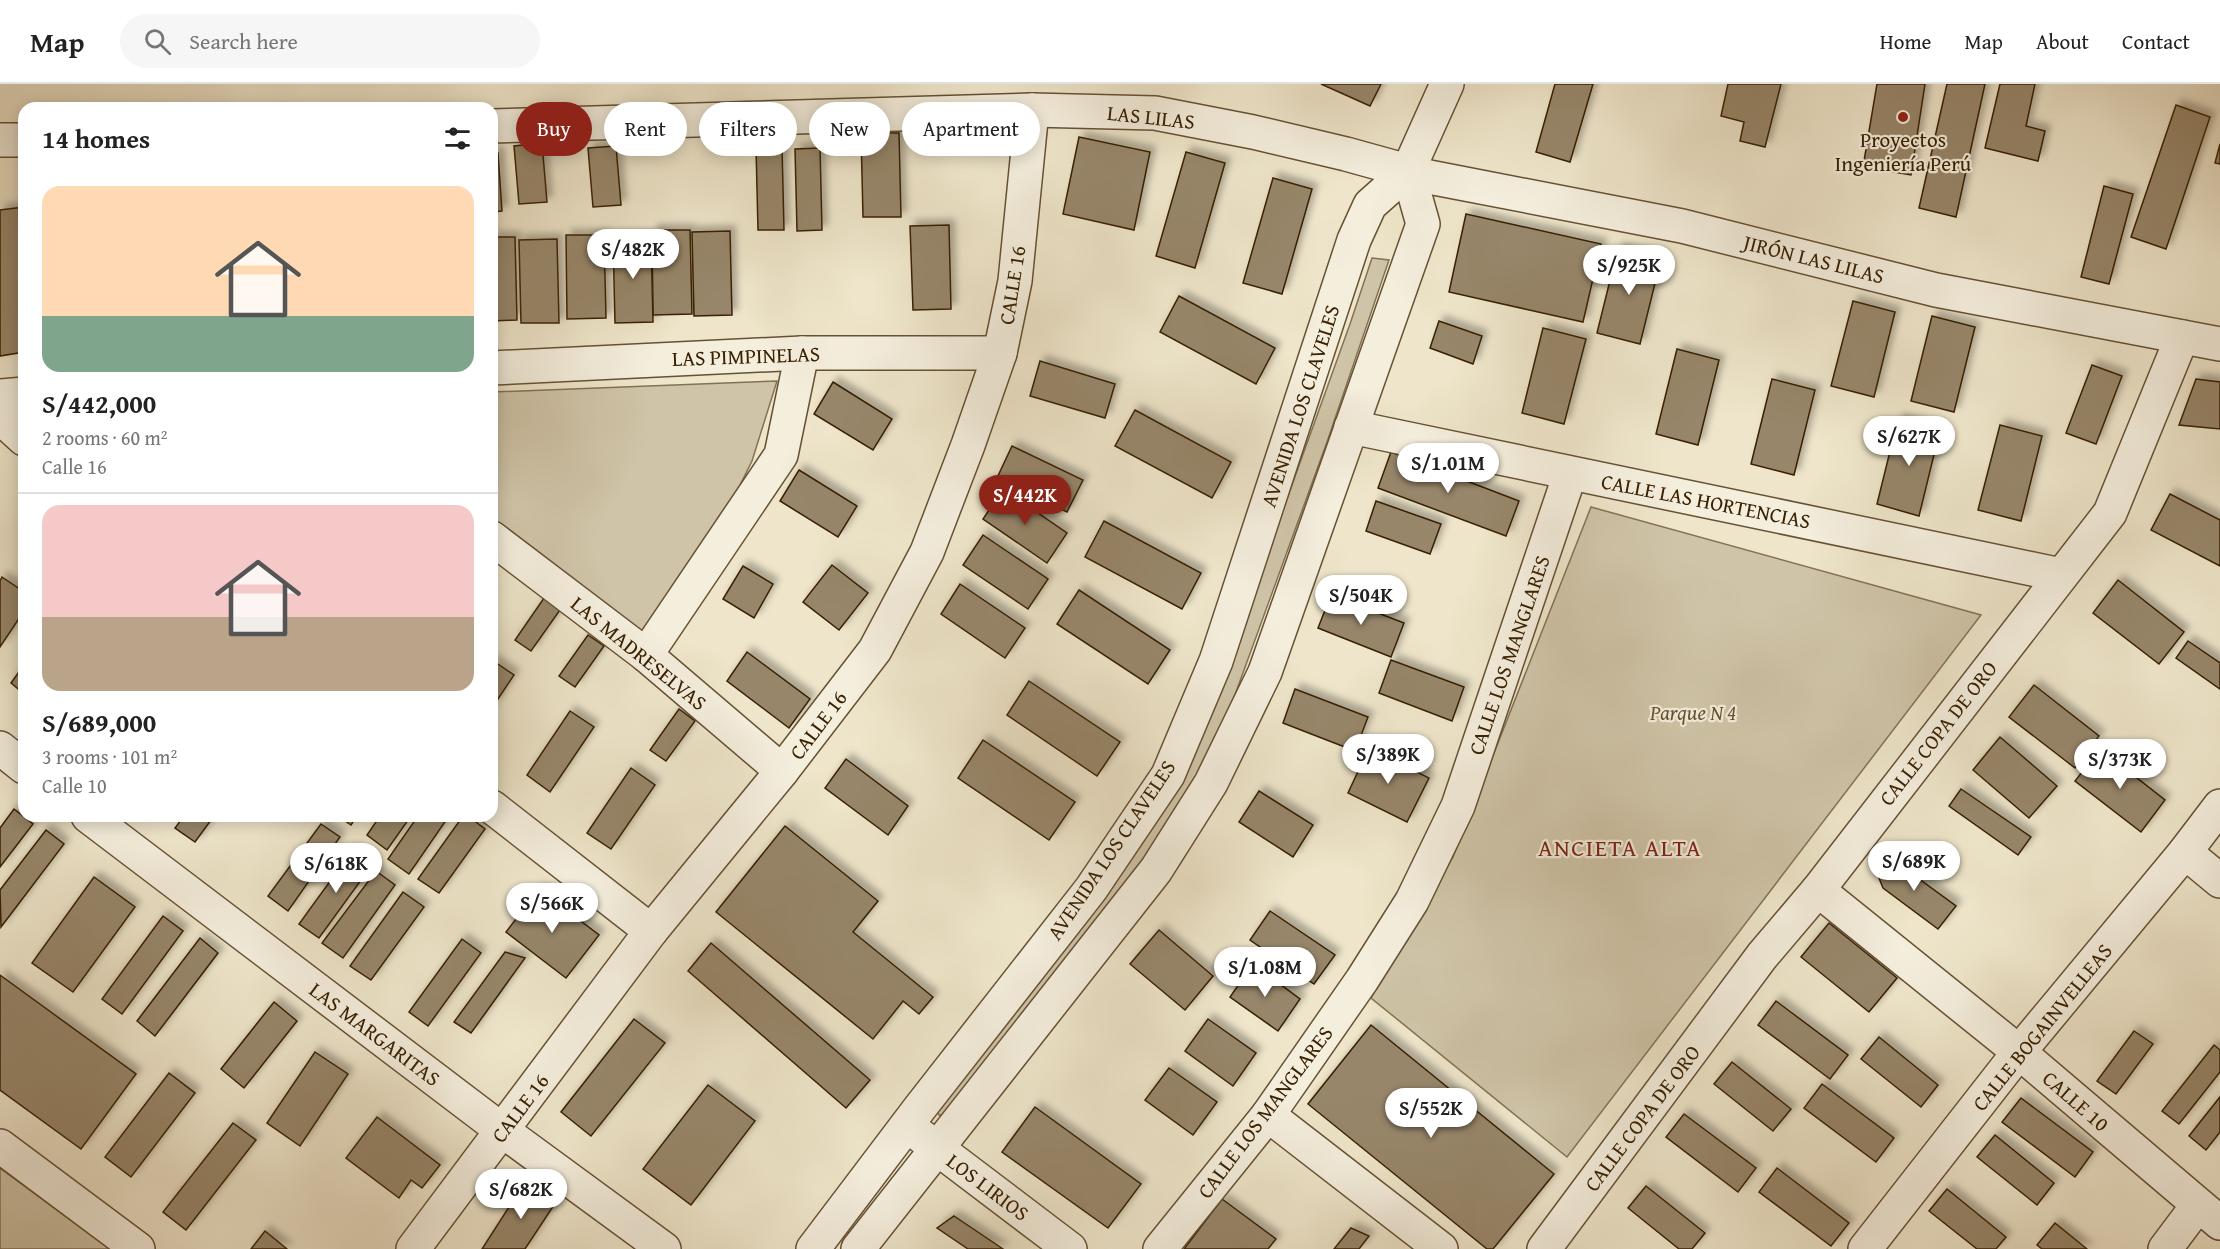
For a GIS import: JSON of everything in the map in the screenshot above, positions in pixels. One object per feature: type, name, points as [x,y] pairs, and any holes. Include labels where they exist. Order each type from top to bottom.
[{"type":"street","name":"AVENIDA LOS CLAVELES","points":[[813,1249],[1090,889],[1168,775],[1216,661],[1354,240],[1370,205],[1408,171],[1447,84]]},
{"type":"street","name":"LAS LILAS","points":[[1040,110],[1155,113],[1253,132],[1408,171]]},
{"type":"street","name":"LAS LILAS","points":[[498,126],[902,114]]},
{"type":"street","points":[[0,140],[18,140]]},
{"type":"street","name":"CALLE 16","points":[[413,1249],[651,932],[782,771],[875,650],[927,552],[1000,352],[1015,281],[1027,156]]},
{"type":"street","name":"AVENIDA LOS CLAVELES","points":[[858,1249],[1156,870],[1211,783],[1265,672],[1423,224],[1408,171]]},
{"type":"street","name":"JIRÓN LAS LILAS","points":[[1408,171],[1473,186],[1682,226],[1936,290],[2220,344]]},
{"type":"street","name":"CALLE COPA DE ORO","points":[[1544,1249],[1762,956],[1818,890],[2110,513],[2182,337]]},
{"type":"street","name":"LAS PIMPINELAS","points":[[498,368],[802,353],[1000,352]]},
{"type":"street","points":[[646,655],[781,455],[802,353]]},
{"type":"street","points":[[0,396],[18,394]]},
{"type":"street","points":[[0,417],[18,434]]},
{"type":"street","name":"CALLE LAS HORTENCIAS","points":[[1351,427],[2061,574]]},
{"type":"street","name":"CALLE LOS MANGLARES","points":[[1160,1249],[1268,1115],[1362,980],[1412,900],[1458,806],[1570,474]]},
{"type":"street","name":"LAS MADRESELVAS","points":[[498,543],[646,655],[782,771]]},
{"type":"street","points":[[0,748],[18,762]]},
{"type":"street","name":"CALLE BOGAINVELLEAS","points":[[1866,1249],[2019,1052],[2185,852],[2220,806]]},
{"type":"street","points":[[498,812],[651,932]]},
{"type":"street","name":"LAS MARGARITAS","points":[[96,822],[503,1131],[664,1249]]},
{"type":"street","points":[[2185,852],[2220,881]]},
{"type":"street","name":"CALLE 10","points":[[1818,890],[2019,1052],[2209,1214]]},
{"type":"street","points":[[1268,1115],[1441,1249]]},
{"type":"street","name":"LOS LIRIOS","points":[[906,1126],[1070,1249]]},
{"type":"street","points":[[0,1146],[138,1249]]},
{"type":"street","points":[[2165,1249],[2209,1214]]},
{"type":"green space","points":[[1372,258],[1389,260],[1327,442],[1228,714],[1202,770],[1152,857],[953,1117],[939,1115],[935,1106],[1088,910],[1253,593]]},
{"type":"green space","points":[[777,381],[752,461],[737,491],[643,630],[629,636],[498,535],[498,392]]},
{"type":"green space","name":"Parque N 4","points":[[1591,507],[1981,615],[1567,1157],[1371,998],[1453,857]]},
{"type":"green space","points":[[0,1168],[110,1249],[0,1249]]},
{"type":"building","points":[[1321,84],[1381,84],[1370,106]]},
{"type":"building","points":[[1555,84],[1593,84],[1570,162],[1536,152]]},
{"type":"building","points":[[1728,84],[1781,84],[1765,147],[1740,141],[1744,122],[1721,116]]},
{"type":"building","points":[[1877,84],[1925,84],[1911,175],[1863,167]]},
{"type":"building","points":[[1947,84],[1985,84],[1956,217],[1919,208]]},
{"type":"building","points":[[2000,84],[2035,84],[2026,126],[2045,131],[2038,161],[1985,148]]},
{"type":"building","points":[[2176,105],[2210,117],[2166,249],[2131,237]]},
{"type":"building","points":[[890,133],[899,133],[901,217],[863,217],[862,156],[890,156]]},
{"type":"building","points":[[1079,137],[1150,152],[1134,230],[1063,214]]},
{"type":"building","points":[[2220,144],[2220,164],[2215,163]]},
{"type":"building","points":[[514,146],[516,146],[516,156],[543,156],[547,202],[519,204]]},
{"type":"building","points":[[604,147],[604,156],[617,156],[621,205],[593,207],[589,156],[592,156],[592,148]]},
{"type":"building","points":[[809,148],[809,156],[820,156],[822,230],[797,231],[795,156],[797,149]]},
{"type":"building","points":[[1186,152],[1225,163],[1195,268],[1156,256]]},
{"type":"building","points":[[498,153],[502,211],[498,211]]},
{"type":"building","points":[[756,156],[782,156],[784,230],[758,230]]},
{"type":"building","points":[[1273,178],[1312,189],[1282,294],[1243,283]]},
{"type":"building","points":[[2104,186],[2133,194],[2109,284],[2081,277]]},
{"type":"building","points":[[18,208],[18,353],[0,356],[0,210]]},
{"type":"building","points":[[1466,214],[1601,244],[1583,322],[1449,292]]},
{"type":"building","points":[[949,225],[951,309],[913,310],[910,226]]},
{"type":"building","points":[[652,230],[690,230],[692,314],[653,315]]},
{"type":"building","points":[[730,231],[732,315],[694,316],[692,232]]},
{"type":"building","points":[[566,235],[604,235],[606,318],[567,319]]},
{"type":"building","points":[[498,237],[515,237],[517,320],[498,321]]},
{"type":"building","points":[[651,238],[653,322],[615,323],[613,239]]},
{"type":"building","points":[[557,239],[559,323],[521,323],[519,240]]},
{"type":"building","points":[[1618,248],[1661,259],[1640,344],[1597,333]]},
{"type":"building","points":[[1179,296],[1275,348],[1256,384],[1160,332]]},
{"type":"building","points":[[1853,301],[1895,312],[1874,397],[1831,386]]},
{"type":"building","points":[[1932,316],[1975,327],[1954,412],[1911,401]]},
{"type":"building","points":[[1439,321],[1482,336],[1473,364],[1430,348]]},
{"type":"building","points":[[1543,328],[1586,339],[1564,424],[1522,413]]},
{"type":"building","points":[[1677,349],[1719,360],[1698,445],[1656,434]]},
{"type":"building","points":[[1040,361],[1115,384],[1105,418],[1030,396]]},
{"type":"building","points":[[2092,365],[2122,376],[2096,444],[2066,433]]},
{"type":"building","points":[[1772,379],[1815,390],[1794,475],[1751,464]]},
{"type":"building","points":[[2196,379],[2220,382],[2220,429],[2179,425]]},
{"type":"building","points":[[833,382],[892,419],[873,450],[814,414]]},
{"type":"building","points":[[1135,410],[1231,462],[1212,498],[1115,446]]},
{"type":"building","points":[[1898,419],[1940,430],[1919,516],[1877,504]]},
{"type":"building","points":[[2000,425],[2042,436],[2021,521],[1978,510]]},
{"type":"building","points":[[1012,446],[1083,480],[1067,512],[997,478]]},
{"type":"building","points":[[1391,452],[1519,501],[1506,536],[1378,488]]},
{"type":"building","points":[[799,470],[857,506],[838,537],[780,501]]},
{"type":"building","points":[[1003,489],[1067,533],[1047,563],[983,519]]},
{"type":"building","points":[[2170,494],[2220,520],[2220,566],[2151,530]]},
{"type":"building","points":[[1376,501],[1441,524],[1430,554],[1366,531]]},
{"type":"building","points":[[1104,521],[1201,573],[1182,609],[1085,557]]},
{"type":"building","points":[[983,535],[1048,579],[1028,609],[963,565]]},
{"type":"building","points":[[832,565],[868,593],[839,630],[803,602]]},
{"type":"building","points":[[743,566],[773,584],[754,618],[723,599]]},
{"type":"building","points":[[2,577],[18,588],[18,620],[0,647],[0,581]]},
{"type":"building","points":[[2118,580],[2184,632],[2159,664],[2093,613]]},
{"type":"building","points":[[960,584],[1025,628],[1005,658],[941,614]]},
{"type":"building","points":[[1079,590],[1170,650],[1148,684],[1057,624]]},
{"type":"building","points":[[1331,595],[1404,623],[1391,657],[1318,628]]},
{"type":"building","points":[[544,598],[560,610],[531,651],[515,640]]},
{"type":"building","points":[[588,635],[604,646],[575,687],[559,676]]},
{"type":"building","points":[[2188,641],[2220,663],[2220,689],[2176,658]]},
{"type":"building","points":[[747,652],[810,699],[789,728],[727,681]]},
{"type":"building","points":[[1391,660],[1464,687],[1452,721],[1379,693]]},
{"type":"building","points":[[498,664],[514,675],[498,699]]},
{"type":"building","points":[[18,673],[18,689],[11,683]]},
{"type":"building","points":[[1029,681],[1120,742],[1097,776],[1007,715]]},
{"type":"building","points":[[2034,685],[2099,736],[2075,768],[2009,717]]},
{"type":"building","points":[[1295,689],[1368,717],[1355,751],[1283,723]]},
{"type":"building","points":[[679,709],[695,721],[666,761],[650,750]]},
{"type":"building","points":[[570,711],[594,727],[550,792],[527,775]]},
{"type":"building","points":[[2000,737],[2057,786],[2029,818],[1973,770]]},
{"type":"building","points":[[983,740],[1075,802],[1049,840],[958,778]]},
{"type":"building","points":[[1369,748],[1429,778],[1407,822],[1348,793]]},
{"type":"building","points":[[2100,749],[2165,800],[2141,832],[2075,781]]},
{"type":"building","points":[[846,759],[908,806],[888,835],[825,788]]},
{"type":"building","points":[[631,768],[655,785],[611,849],[587,833]]},
{"type":"building","points":[[1961,789],[2031,837],[2018,855],[1949,806]]},
{"type":"building","points":[[1259,791],[1313,825],[1293,857],[1239,822]]},
{"type":"building","points":[[14,809],[18,812],[18,822],[33,824],[0,867],[0,828]]},
{"type":"building","points":[[180,822],[210,822],[195,842],[175,828]]},
{"type":"building","points":[[376,822],[407,822],[387,850],[367,835]]},
{"type":"building","points":[[414,822],[445,822],[409,874],[388,859]]},
{"type":"building","points":[[459,822],[476,822],[485,829],[439,893],[418,879]]},
{"type":"building","points":[[321,824],[340,837],[288,911],[268,896]]},
{"type":"building","points":[[785,826],[878,901],[853,932],[933,997],[919,1014],[903,1001],[873,1039],[716,912]]},
{"type":"building","points":[[46,830],[64,844],[1,927],[0,890]]},
{"type":"building","points":[[352,851],[372,865],[319,938],[299,924]]},
{"type":"building","points":[[1885,854],[1956,906],[1938,929],[1883,888],[1875,868]]},
{"type":"building","points":[[376,871],[395,885],[343,958],[322,943]]},
{"type":"building","points":[[94,877],[135,907],[73,992],[32,963]]},
{"type":"building","points":[[539,889],[599,935],[566,978],[506,932]]},
{"type":"building","points":[[403,892],[424,907],[371,980],[350,966]]},
{"type":"building","points":[[1270,911],[1335,955],[1314,984],[1250,940]]},
{"type":"building","points":[[163,916],[183,931],[122,1014],[102,999]]},
{"type":"building","points":[[1829,923],[1897,978],[1869,1012],[1801,957]]},
{"type":"building","points":[[1159,930],[1213,976],[1185,1010],[1130,964]]},
{"type":"building","points":[[200,938],[218,953],[155,1036],[137,1021]]},
{"type":"building","points":[[462,939],[481,953],[428,1026],[409,1012]]},
{"type":"building","points":[[711,943],[870,1080],[846,1108],[688,971]]},
{"type":"building","points":[[505,952],[525,958],[471,1033],[454,1022]]},
{"type":"building","points":[[1253,964],[1300,999],[1278,1031],[1230,997]]},
{"type":"building","points":[[0,975],[136,1074],[81,1149],[0,1090]]},
{"type":"building","points":[[1776,1001],[1848,1055],[1830,1079],[1758,1025]]},
{"type":"building","points":[[274,1002],[297,1021],[244,1088],[221,1069]]},
{"type":"building","points":[[634,1019],[665,1043],[591,1136],[561,1112]]},
{"type":"building","points":[[1208,1019],[1256,1053],[1233,1086],[1185,1051]]},
{"type":"building","points":[[1371,1025],[1554,1174],[1493,1249],[1487,1249],[1308,1104]]},
{"type":"building","points":[[2134,1031],[2153,1044],[2116,1094],[2097,1081]]},
{"type":"building","points":[[1879,1037],[1938,1085],[1921,1107],[1861,1059]]},
{"type":"building","points":[[2214,1045],[2220,1050],[2220,1072],[2179,1124],[2162,1111]]},
{"type":"building","points":[[315,1052],[348,1074],[300,1146],[267,1123]]},
{"type":"building","points":[[1732,1062],[1791,1109],[1773,1131],[1714,1084]]},
{"type":"building","points":[[1169,1068],[1217,1102],[1193,1135],[1145,1100]]},
{"type":"building","points":[[169,1073],[195,1093],[131,1177],[105,1157]]},
{"type":"building","points":[[1822,1084],[1894,1138],[1876,1162],[1804,1108]]},
{"type":"building","points":[[708,1085],[755,1121],[691,1205],[643,1169]]},
{"type":"building","points":[[2220,1097],[2220,1132],[2206,1150],[2189,1136]]},
{"type":"building","points":[[2021,1098],[2093,1152],[2075,1177],[2002,1122]]},
{"type":"building","points":[[1035,1107],[1141,1184],[1108,1228],[1002,1152]]},
{"type":"building","points":[[1684,1114],[1756,1168],[1738,1192],[1666,1137]]},
{"type":"building","points":[[377,1117],[440,1165],[422,1188],[411,1180],[399,1198],[346,1158]]},
{"type":"building","points":[[233,1123],[256,1140],[186,1230],[163,1212]]},
{"type":"building","points":[[1995,1135],[2054,1183],[2037,1205],[1977,1157]]},
{"type":"building","points":[[1777,1168],[1849,1223],[1831,1246],[1759,1192]]},
{"type":"building","points":[[525,1182],[556,1202],[525,1249],[482,1249]]},
{"type":"building","points":[[1646,1186],[1705,1233],[1692,1249],[1679,1249],[1628,1208]]},
{"type":"building","points":[[1947,1189],[2006,1237],[1996,1249],[1977,1249],[1929,1211]]},
{"type":"building","points":[[1222,1199],[1276,1239],[1268,1249],[1184,1249]]},
{"type":"building","points":[[954,1216],[1003,1249],[968,1249],[937,1228]]},
{"type":"building","points":[[2055,1223],[2087,1249],[2042,1249],[2037,1245]]},
{"type":"building","points":[[1351,1228],[1369,1236],[1359,1249],[1334,1249]]},
{"type":"building","points":[[265,1231],[287,1249],[251,1249]]},
{"type":"place","name":"Proyectos Ingeniería Perú","points":[[1903,117]]},
{"type":"district","name":"ANCIETA ALTA","points":[[1620,847]]}]
